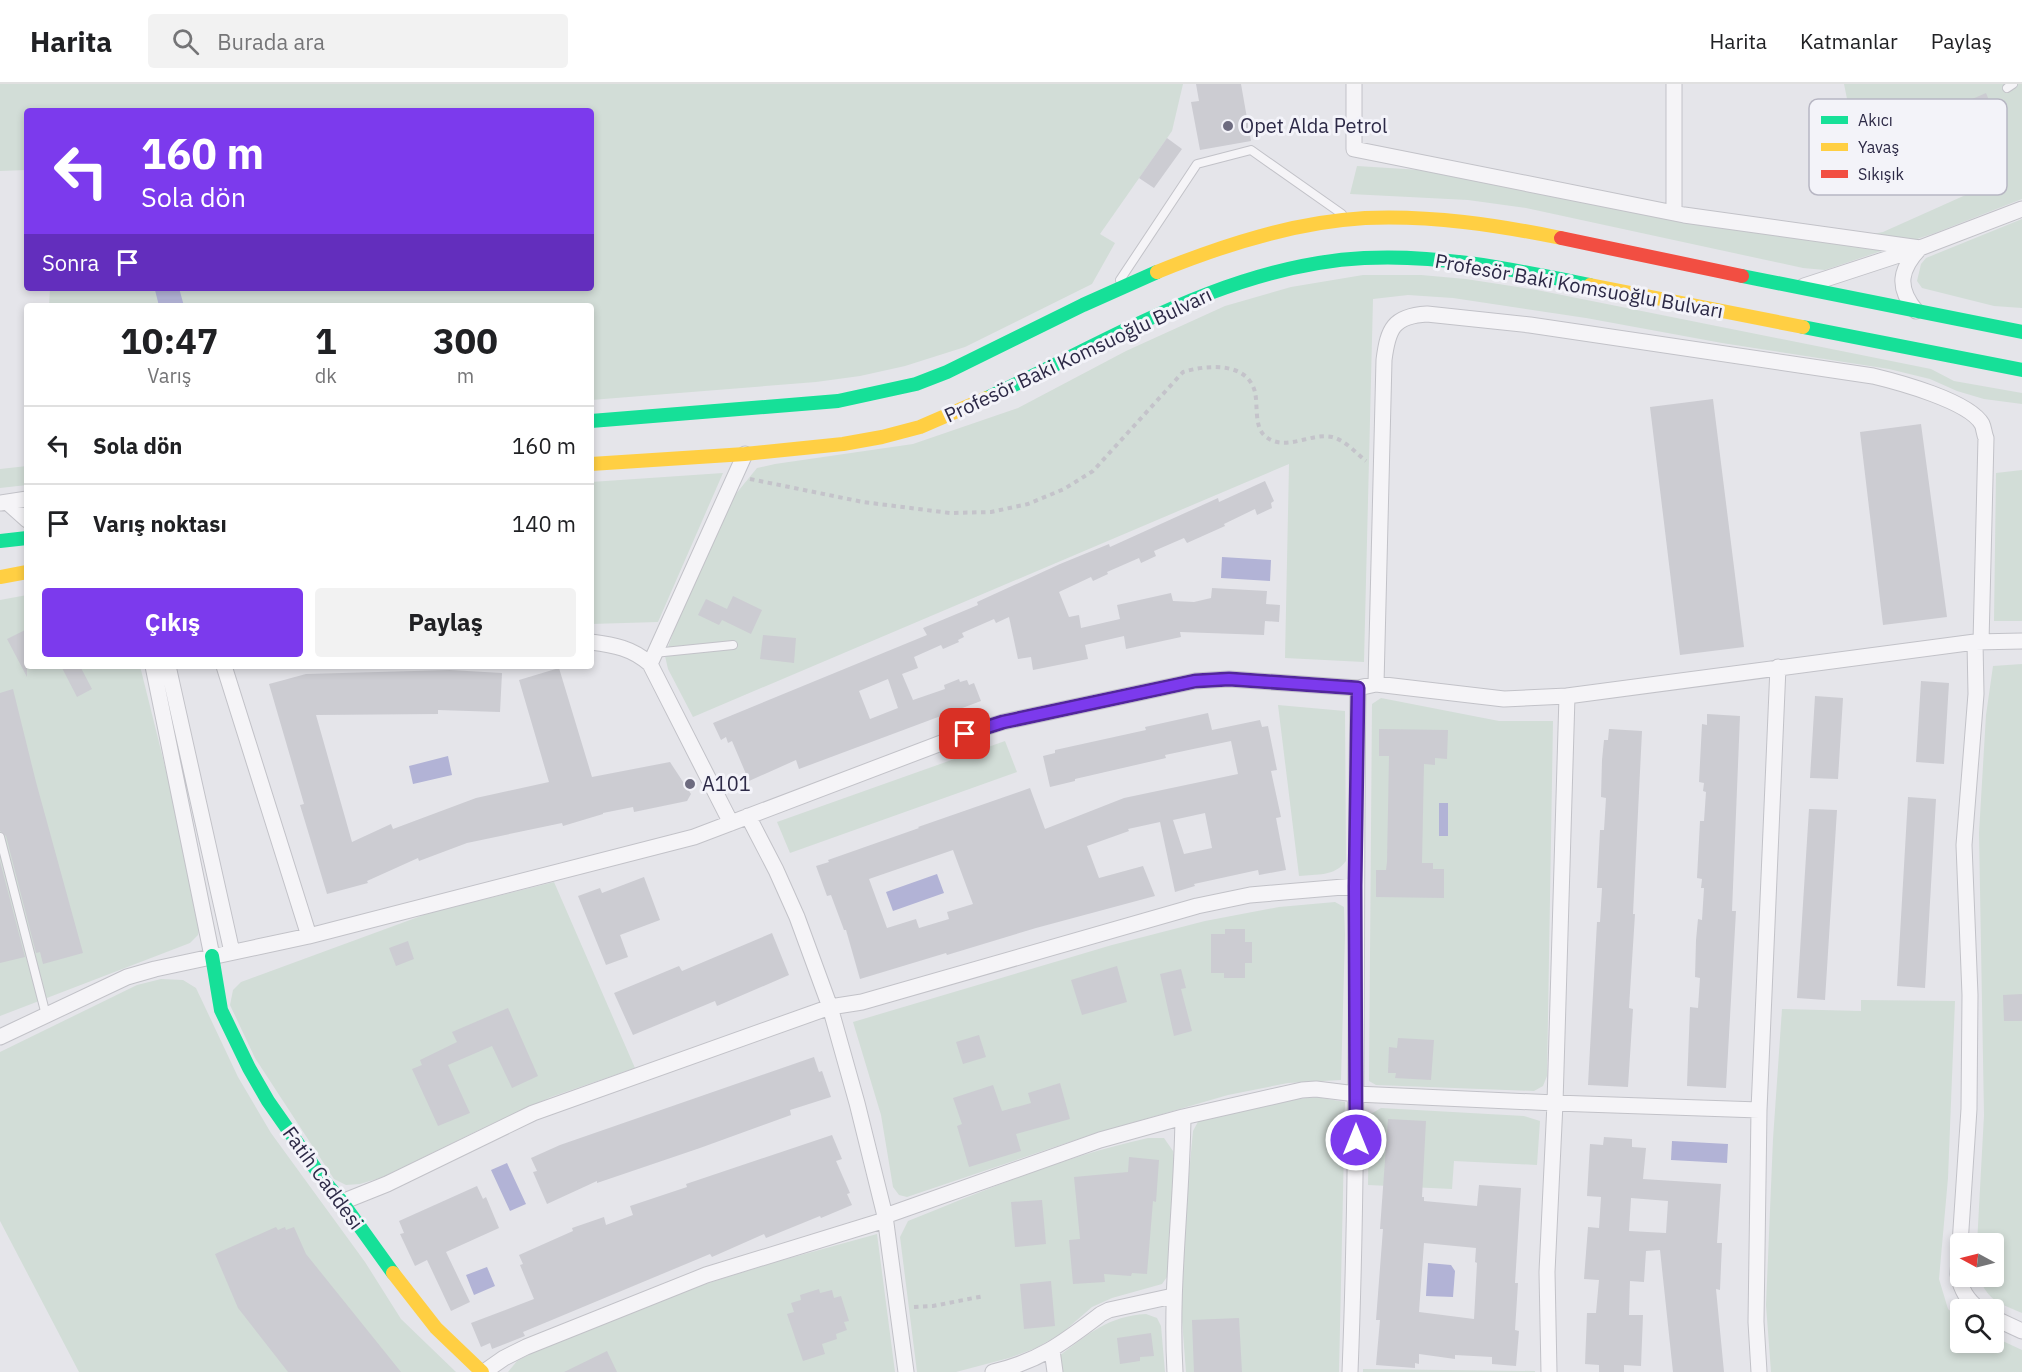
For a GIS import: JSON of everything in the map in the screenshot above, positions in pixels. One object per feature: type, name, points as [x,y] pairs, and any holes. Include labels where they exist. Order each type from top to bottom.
[{"type":"main road","name":"Profesör Baki Komsuoğlu Bulvarı","points":[[594,422],[838,401],[916,384],[947,372],[1161,269],[1235,242],[1322,222],[1350,220],[1394,218],[1440,220],[1493,227],[2022,332]]},
{"type":"main road","name":"Profesör Baki Komsuoğlu Bulvarı","points":[[594,464],[745,454],[882,438],[920,427],[1014,387],[1190,300],[1257,278],[1347,259],[1421,258],[1489,265],[2022,370]]},
{"type":"main road","points":[[0,541],[24,538]]},
{"type":"main road","points":[[0,577],[24,573]]},
{"type":"main road","name":"Fatih Caddesi","points":[[212,956],[221,1010],[268,1101],[409,1295],[436,1328],[483,1372]]},
{"type":"street","points":[[1354,84],[1354,149],[1674,213],[1920,248]]},
{"type":"street","points":[[1674,84],[1674,213]]},
{"type":"street","points":[[1800,288],[1920,248],[2022,209]]},
{"type":"street","points":[[1916,311],[1905,295],[1903,277],[1908,261],[1920,248]]},
{"type":"street","points":[[1376,684],[1386,343],[1392,328],[1411,315],[1427,314],[1530,325],[1873,376],[1902,383],[1949,401],[1970,413],[1982,424],[1986,438],[1976,694],[1964,845],[1970,995],[1969,1109],[1958,1275],[1960,1287],[1968,1299]]},
{"type":"street","points":[[652,658],[745,454]]},
{"type":"street","points":[[4,503],[24,500]]},
{"type":"street","points":[[4,503],[24,518]]},
{"type":"street","points":[[0,1037],[127,977],[212,956],[309,936],[653,849],[694,837],[965,734],[1003,722],[1176,684],[1229,679],[1358,688],[1376,684],[1504,699],[1567,696],[1978,642],[2022,641]]},
{"type":"street","points":[[594,642],[625,647],[652,658],[731,823]]},
{"type":"street","points":[[1759,1372],[1756,1322],[1759,1110],[1778,667]]},
{"type":"street","points":[[154,669],[212,956]]},
{"type":"street","points":[[169,669],[232,952]]},
{"type":"street","points":[[225,669],[309,936]]},
{"type":"street","points":[[1350,1372],[1356,1232],[1355,886],[1358,688]]},
{"type":"street","points":[[1549,1372],[1547,1272],[1556,1103],[1567,696]]},
{"type":"street","points":[[748,816],[798,917],[830,1007],[857,1103],[885,1218],[906,1372]]},
{"type":"street","points":[[342,1202],[387,1185],[533,1113],[830,1007],[862,1002],[1197,906],[1250,896],[1355,886]]},
{"type":"street","points":[[483,1372],[526,1347],[706,1275],[885,1218],[1100,1140],[1183,1117],[1302,1090],[1556,1103],[1759,1110]]},
{"type":"street","points":[[1175,1372],[1173,1296],[1181,1195],[1183,1117]]},
{"type":"street","points":[[993,1372],[1024,1364],[1052,1350],[1109,1310],[1173,1296]]},
{"type":"street","points":[[2004,1323],[2022,1331]]},
{"type":"street","points":[[1052,1350],[1055,1372]]},
{"type":"lane","points":[[1113,292],[1197,164],[1251,150],[1350,220]]},
{"type":"lane","points":[[652,658],[733,645]]},
{"type":"lane","points":[[0,837],[46,1015]]},
{"type":"path","points":[[735,476],[863,502],[950,513],[991,512],[1028,504],[1064,489],[1094,471],[1183,372],[1200,367],[1221,367],[1237,371],[1246,378],[1255,390],[1258,423],[1262,434],[1272,441],[1291,442],[1329,436],[1340,439],[1382,474]]},
{"type":"path","points":[[898,1308],[933,1306],[984,1296]]},
{"type":"shaded area","points":[[0,84],[1183,84],[1172,131],[1100,234],[1115,243],[1092,284],[965,347],[905,366],[860,376],[816,382],[594,400],[594,303],[49,303],[50,291],[594,291],[594,108],[24,108],[24,170],[0,171]]},
{"type":"shaded area","points":[[1844,84],[2022,84],[2022,199],[1935,233],[1825,270],[1803,268],[1526,208],[1468,200],[1350,194],[1357,166],[1469,173],[1833,242],[1883,232],[1966,195],[2007,195],[2007,99],[1847,99]]},
{"type":"shaded area","points":[[2022,219],[2022,308],[1994,306],[1922,288],[1917,281],[1921,264],[1926,258]]},
{"type":"shaded area","points":[[1363,275],[1421,275],[1466,279],[1537,290],[1931,369],[1954,381],[2022,393],[2022,404],[1984,399],[1957,391],[1930,379],[1889,369],[1722,343],[1586,318],[1453,298],[1408,295],[1373,299],[1364,662],[1285,658],[1289,464],[693,717],[668,669],[665,656],[675,627],[735,495],[757,468],[913,444],[1018,408],[1126,351],[1225,306],[1291,287]]},
{"type":"shaded area","points":[[24,466],[24,485],[0,488],[0,469]]},
{"type":"shaded area","points":[[2022,470],[2022,621],[1994,621],[1996,473]]},
{"type":"shaded area","points":[[723,473],[658,622],[594,624],[594,482]]},
{"type":"shaded area","points":[[24,596],[24,669],[141,669],[202,915],[198,935],[190,943],[0,1016],[0,600]]},
{"type":"shaded area","points":[[2022,664],[2022,1313],[2004,1305],[2004,1299],[1994,1299],[1983,1287],[2004,1287],[2004,1233],[1978,1233],[1984,1115],[1979,833],[1986,715],[1993,666]]},
{"type":"shaded area","points":[[1381,698],[1499,721],[1553,721],[1547,1076],[1543,1086],[1534,1091],[1376,1085],[1369,1081],[1372,704]]},
{"type":"shaded area","points":[[1278,705],[1345,711],[1346,861],[1331,872],[1299,876]]},
{"type":"shaded area","points":[[1005,741],[1017,772],[790,853],[777,822]]},
{"type":"shaded area","points":[[554,882],[635,1068],[551,1097],[383,1177],[360,1184],[346,1185],[334,1179],[255,1058],[230,1005],[233,990],[241,982],[429,913]]},
{"type":"shaded area","points":[[1335,902],[1344,907],[1345,935],[1341,1080],[1288,1083],[1228,1095],[1090,1135],[907,1197],[899,1195],[893,1187],[881,1115],[853,1022],[1112,945],[1205,921],[1279,907]]},
{"type":"shaded area","points":[[161,979],[183,980],[196,988],[238,1077],[271,1133],[365,1262],[401,1319],[456,1372],[79,1372],[0,1221],[0,1052],[137,985]]},
{"type":"shaded area","points":[[1861,1000],[1955,1001],[1948,1178],[1939,1279],[1950,1311],[1950,1353],[2004,1353],[2004,1342],[2022,1350],[2022,1372],[1771,1372],[1766,1305],[1773,1139],[1782,1009],[1861,1011]]},
{"type":"shaded area","points":[[1316,1097],[1345,1102],[1339,1372],[1186,1372],[1179,1281],[1193,1131],[1200,1118],[1288,1100]]},
{"type":"shaded area","points":[[1381,1108],[1524,1116],[1540,1121],[1537,1165],[1454,1161],[1452,1189],[1368,1185],[1369,1115]]},
{"type":"shaded area","points":[[1148,1138],[1164,1138],[1173,1151],[1175,1173],[1171,1263],[1167,1277],[1162,1284],[1112,1298],[1092,1307],[1062,1333],[1036,1348],[1009,1358],[956,1372],[917,1372],[900,1237],[908,1221],[1056,1164]]},
{"type":"shaded area","points":[[877,1234],[895,1372],[508,1372],[517,1361],[532,1353],[696,1287]]},
{"type":"shaded area","points":[[1146,1314],[1157,1318],[1161,1326],[1165,1372],[1062,1372],[1059,1356],[1090,1334],[1121,1318]]},
{"type":"shaded area","points":[[1363,1369],[1535,1371],[1535,1372],[1363,1372]]},
{"type":"water","points":[[155,291],[180,291],[183,303],[158,303]]},
{"type":"water","points":[[1222,557],[1271,560],[1270,581],[1221,578]]},
{"type":"water","points":[[448,756],[452,775],[413,784],[409,766]]},
{"type":"water","points":[[1439,803],[1448,803],[1448,836],[1439,836]]},
{"type":"water","points":[[937,874],[944,893],[893,911],[886,892]]},
{"type":"water","points":[[1672,1141],[1728,1144],[1727,1163],[1671,1160]]},
{"type":"water","points":[[507,1163],[526,1204],[510,1211],[491,1170]]},
{"type":"water","points":[[1428,1263],[1451,1265],[1455,1271],[1453,1297],[1426,1296]]},
{"type":"water","points":[[487,1267],[495,1286],[474,1295],[466,1275]]},
{"type":"building","points":[[1196,84],[1241,84],[1251,141],[1200,150],[1191,102],[1199,101]]},
{"type":"building","points":[[1986,93],[1988,99],[1972,99]]},
{"type":"building","points":[[1167,138],[1182,149],[1154,188],[1139,178]]},
{"type":"building","points":[[1713,399],[1744,647],[1680,655],[1650,407]]},
{"type":"building","points":[[1921,424],[1947,617],[1883,625],[1860,432]]},
{"type":"building","points":[[1265,481],[1274,501],[1271,503],[1272,508],[1257,515],[1255,509],[1187,543],[1184,538],[1154,551],[1156,556],[1141,563],[1139,558],[1093,581],[1091,577],[1059,592],[1069,617],[1079,615],[1081,628],[1120,619],[1117,605],[1171,593],[1173,601],[1194,602],[1211,598],[1212,588],[1267,591],[1266,604],[1280,605],[1279,622],[1265,621],[1264,635],[1180,632],[1181,637],[1126,649],[1124,636],[1085,645],[1088,659],[1033,670],[1031,657],[1018,659],[1009,617],[996,623],[994,619],[962,633],[964,637],[958,640],[959,642],[943,649],[941,645],[914,657],[918,668],[902,674],[913,700],[945,689],[944,685],[959,679],[960,682],[967,680],[969,685],[974,683],[981,701],[799,769],[796,760],[749,781],[732,741],[728,743],[726,737],[721,740],[713,723],[927,635],[923,628],[978,605],[977,602],[1060,564],[1109,544],[1110,547],[1218,498],[1219,502]],"holes":[[[888,679],[898,708],[870,719],[859,691]]]},
{"type":"building","points":[[733,596],[762,610],[751,634],[722,620],[719,625],[698,615],[706,599],[727,609]]},
{"type":"building","points":[[24,630],[24,669],[27,669],[27,677],[7,639]]},
{"type":"building","points":[[763,635],[796,638],[794,663],[760,659]]},
{"type":"building","points":[[63,669],[82,669],[92,689],[77,697]]},
{"type":"building","points":[[559,669],[592,777],[670,762],[691,794],[687,801],[634,812],[633,807],[603,813],[563,826],[562,823],[467,843],[419,861],[418,858],[367,881],[368,883],[327,894],[300,805],[304,804],[269,684],[306,674],[450,670],[502,673],[500,712],[438,710],[438,714],[316,715],[352,842],[391,824],[393,829],[476,798],[549,782],[519,680]]},
{"type":"building","points":[[1921,681],[1949,683],[1944,764],[1916,762]]},
{"type":"building","points":[[13,689],[83,953],[43,964],[40,952],[36,953],[6,836],[0,831],[0,693]]},
{"type":"building","points":[[1815,696],[1843,698],[1838,779],[1810,778]]},
{"type":"building","points":[[1208,713],[1212,730],[1260,720],[1262,727],[1268,726],[1277,770],[1271,771],[1281,817],[1276,818],[1286,870],[1259,875],[1258,870],[1194,884],[1195,886],[1175,892],[1160,822],[1128,829],[1129,831],[1087,846],[1099,878],[1143,866],[1155,896],[860,979],[846,930],[844,930],[831,895],[827,896],[816,866],[1030,788],[1045,829],[1124,798],[1238,774],[1231,741],[1165,755],[1166,758],[1050,787],[1043,756],[1055,753],[1055,750],[1146,730],[1145,727]],"holes":[[[1205,813],[1212,848],[1184,854],[1173,820]],[[953,850],[973,904],[947,912],[949,919],[919,928],[916,919],[887,928],[869,879]]]},
{"type":"building","points":[[1707,714],[1740,716],[1732,911],[1736,911],[1726,1088],[1687,1086],[1690,1007],[1698,1008],[1700,978],[1695,977],[1696,940],[1698,919],[1702,920],[1704,888],[1701,888],[1702,879],[1697,878],[1700,821],[1704,821],[1706,792],[1703,791],[1704,783],[1699,782],[1702,724],[1707,725]]},
{"type":"building","points":[[1379,729],[1448,730],[1447,759],[1435,758],[1435,765],[1424,764],[1422,863],[1433,863],[1433,869],[1444,869],[1444,898],[1376,897],[1376,870],[1386,870],[1387,862],[1389,756],[1379,756]]},
{"type":"building","points":[[1609,729],[1642,731],[1629,1008],[1633,1009],[1628,1087],[1588,1085],[1597,922],[1600,922],[1602,888],[1597,888],[1600,830],[1604,830],[1606,798],[1601,797],[1602,760],[1604,740],[1608,740]]},
{"type":"building","points":[[1908,797],[1936,799],[1925,988],[1897,986]]},
{"type":"building","points":[[1809,809],[1837,810],[1825,1000],[1797,998]]},
{"type":"building","points":[[0,861],[25,957],[0,963]]},
{"type":"building","points":[[644,877],[660,920],[620,935],[628,957],[606,965],[578,896],[600,888],[602,893]]},
{"type":"building","points":[[1225,929],[1245,929],[1245,942],[1252,942],[1252,963],[1245,963],[1245,978],[1224,978],[1224,973],[1211,973],[1211,934],[1225,934]]},
{"type":"building","points":[[772,933],[789,975],[717,1006],[715,1001],[633,1035],[614,993],[679,966],[682,971]]},
{"type":"building","points":[[408,941],[414,959],[396,966],[389,948]]},
{"type":"building","points":[[1117,966],[1127,1002],[1082,1015],[1071,980]]},
{"type":"building","points":[[1181,969],[1186,988],[1181,989],[1192,1031],[1174,1036],[1160,974]]},
{"type":"building","points":[[2022,994],[2022,1021],[2004,1021],[2003,995]]},
{"type":"building","points":[[508,1008],[538,1076],[512,1088],[492,1046],[448,1065],[470,1113],[438,1126],[412,1069],[422,1065],[420,1060],[457,1042],[452,1032]]},
{"type":"building","points":[[979,1035],[986,1057],[963,1064],[956,1042]]},
{"type":"building","points":[[1398,1038],[1434,1040],[1431,1080],[1395,1078],[1396,1073],[1388,1073],[1389,1047],[1397,1048]]},
{"type":"building","points":[[814,1057],[819,1072],[822,1071],[831,1097],[790,1110],[791,1115],[700,1148],[597,1183],[597,1181],[547,1204],[533,1172],[537,1171],[531,1158],[560,1145]]},
{"type":"building","points":[[1060,1083],[1070,1119],[1016,1134],[1021,1151],[969,1167],[957,1126],[962,1124],[953,1098],[993,1085],[1002,1111],[1031,1103],[1028,1093]]},
{"type":"building","points":[[1388,1119],[1426,1121],[1422,1197],[1424,1201],[1477,1206],[1479,1185],[1521,1188],[1515,1283],[1518,1283],[1515,1330],[1519,1331],[1516,1366],[1492,1364],[1492,1357],[1455,1355],[1455,1359],[1419,1354],[1419,1364],[1415,1363],[1415,1368],[1376,1365],[1380,1320],[1376,1320],[1383,1229],[1380,1229]],"holes":[[[1424,1243],[1476,1248],[1474,1319],[1419,1312]]]},
{"type":"building","points":[[832,1135],[842,1159],[836,1161],[850,1193],[847,1194],[852,1205],[766,1238],[764,1234],[712,1257],[710,1254],[523,1332],[525,1336],[492,1349],[490,1343],[481,1347],[471,1323],[534,1299],[520,1265],[523,1264],[519,1255],[573,1231],[572,1228],[604,1217],[606,1225],[633,1215],[630,1206],[687,1187],[686,1184]]},
{"type":"building","points":[[1604,1137],[1632,1139],[1632,1147],[1646,1148],[1643,1179],[1721,1184],[1717,1243],[1722,1243],[1720,1290],[1716,1289],[1724,1372],[1673,1372],[1660,1250],[1646,1251],[1644,1282],[1630,1281],[1629,1315],[1643,1315],[1641,1366],[1624,1365],[1624,1372],[1599,1372],[1599,1365],[1585,1364],[1587,1313],[1596,1313],[1599,1280],[1584,1279],[1588,1227],[1599,1228],[1601,1197],[1587,1196],[1590,1144],[1603,1145]],"holes":[[[1631,1198],[1668,1201],[1666,1233],[1629,1231]]]},
{"type":"building","points":[[1129,1157],[1159,1160],[1147,1274],[1132,1273],[1131,1276],[1104,1274],[1105,1282],[1073,1284],[1069,1240],[1080,1239],[1074,1177],[1128,1172]]},
{"type":"building","points":[[477,1186],[483,1199],[486,1197],[499,1228],[446,1252],[470,1302],[451,1311],[427,1260],[415,1266],[400,1234],[404,1233],[399,1221]]},
{"type":"building","points":[[1042,1200],[1046,1244],[1015,1247],[1011,1202]]},
{"type":"building","points":[[276,1227],[278,1230],[285,1227],[286,1230],[294,1227],[306,1254],[401,1372],[288,1372],[238,1308],[215,1254]]},
{"type":"building","points":[[1051,1281],[1055,1326],[1024,1329],[1020,1284]]},
{"type":"building","points":[[819,1289],[820,1293],[832,1290],[834,1298],[841,1296],[849,1321],[844,1322],[847,1330],[836,1334],[837,1339],[822,1344],[825,1354],[803,1361],[787,1314],[794,1312],[791,1303],[801,1300],[800,1295]]},
{"type":"building","points":[[1239,1318],[1242,1372],[1194,1372],[1192,1320]]},
{"type":"building","points":[[1151,1333],[1154,1356],[1140,1357],[1140,1361],[1120,1364],[1117,1338]]},
{"type":"building","points":[[607,1351],[617,1372],[564,1372]]},
{"type":"traffic: fast","points":[[987,398],[1170,310],[1265,275],[1314,264],[1364,258],[1421,258],[1478,264],[1590,285]]},
{"type":"traffic: fast","points":[[594,421],[838,401],[916,384],[947,372],[1083,305],[1157,272]]},
{"type":"traffic: fast","points":[[1742,276],[2022,332]]},
{"type":"traffic: fast","points":[[1803,327],[2022,370]]},
{"type":"traffic: fast","points":[[0,541],[24,538]]},
{"type":"traffic: fast","points":[[212,956],[221,1010],[249,1068],[268,1101],[324,1181],[342,1202],[393,1273]]},
{"type":"traffic: slow","points":[[1157,272],[1259,236],[1338,220],[1390,217],[1464,222],[1561,238]]},
{"type":"traffic: slow","points":[[1590,285],[1803,327]]},
{"type":"traffic: slow","points":[[594,464],[745,454],[843,444],[920,427],[987,398]]},
{"type":"traffic: slow","points":[[0,577],[24,573]]},
{"type":"traffic: slow","points":[[393,1273],[436,1328],[482,1372]]},
{"type":"traffic: jam","points":[[1561,238],[1742,276]]},
{"type":"place","name":"Opet Alda Petrol","points":[[1228,126]]},
{"type":"place","name":"A101","points":[[690,784]]},
{"type":"route","points":[[965,734],[1003,722],[1176,684],[1212,679],[1358,688],[1355,886],[1356,1140]]}]
